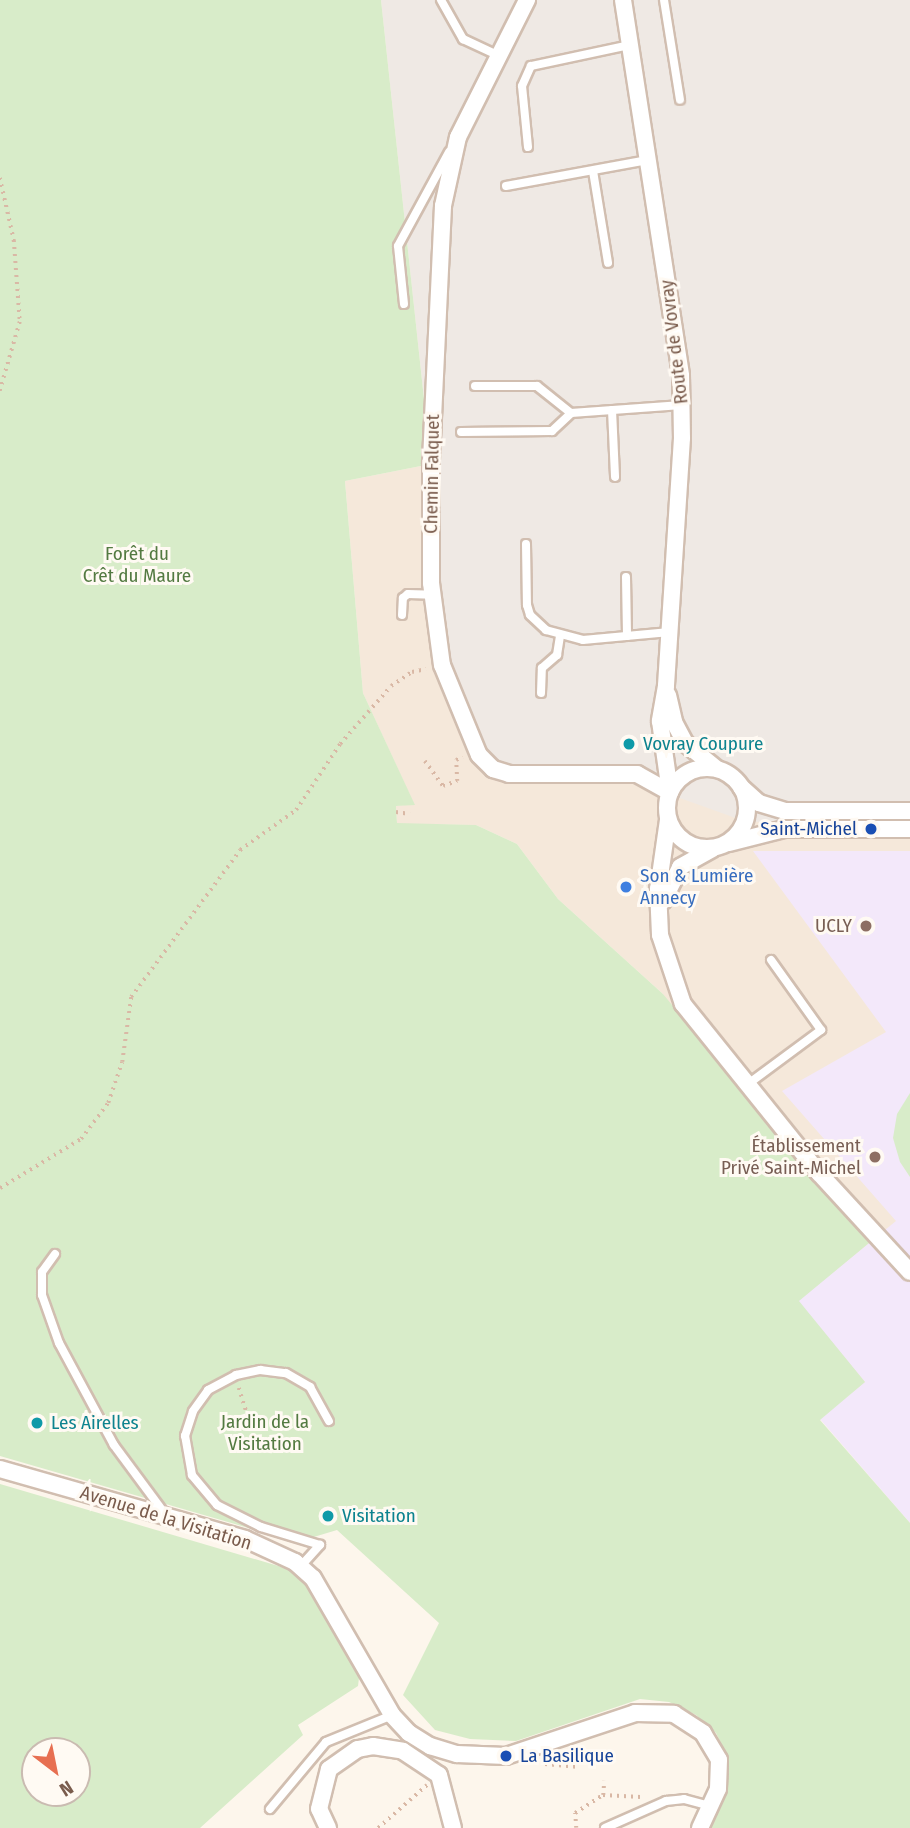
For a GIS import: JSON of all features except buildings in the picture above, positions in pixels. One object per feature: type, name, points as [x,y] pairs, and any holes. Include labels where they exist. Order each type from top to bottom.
[{"type":"street","name":"Chemin Falquet","points":[[527,0],[458,137],[443,206],[431,464],[432,595],[442,665],[479,755],[493,769],[509,774],[637,774],[670,792]]},
{"type":"street","name":"Route de Vovray","points":[[623,0],[682,405],[670,632],[660,722],[670,792]]},
{"type":"street","name":"Route de Vovray","points":[[666,686],[674,722],[685,743],[722,771]]},
{"type":"street","points":[[910,811],[785,811],[760,803],[722,771],[692,771],[670,792],[658,889],[664,956],[683,1004],[819,1173],[910,1272]]},
{"type":"street","points":[[668,820],[681,839],[691,846],[719,846],[744,821],[745,797],[740,786]]},
{"type":"street","points":[[660,910],[680,867],[719,846],[784,829],[910,829]]},
{"type":"street","name":"Avenue de la Visitation","points":[[0,1469],[245,1539],[300,1567],[313,1578],[392,1715],[409,1733],[430,1746],[487,1758],[525,1752],[635,1713],[674,1714],[703,1733],[719,1760],[718,1789],[700,1828]]},
{"type":"street","points":[[328,1828],[319,1809],[322,1782],[328,1769],[358,1749],[373,1746],[403,1751],[439,1775],[453,1828]]},
{"type":"lane","points":[[441,0],[463,39],[499,56]]},
{"type":"lane","points":[[664,0],[680,100]]},
{"type":"lane","points":[[528,147],[522,86],[531,66],[629,45]]},
{"type":"lane","points":[[404,304],[398,246],[458,137]]},
{"type":"lane","points":[[506,186],[648,160]]},
{"type":"lane","points":[[593,171],[608,263]]},
{"type":"lane","points":[[475,386],[537,386],[571,412],[682,405]]},
{"type":"lane","points":[[611,410],[615,477]]},
{"type":"lane","points":[[461,432],[552,431],[571,412]]},
{"type":"lane","points":[[526,544],[530,615],[559,635],[583,640],[670,632]]},
{"type":"lane","points":[[626,577],[627,636]]},
{"type":"lane","points":[[402,615],[403,598],[408,594],[432,595]]},
{"type":"lane","points":[[541,693],[542,668],[557,655],[559,635]]},
{"type":"lane","points":[[748,1084],[821,1030],[771,960]]},
{"type":"lane","points":[[55,1254],[42,1272],[42,1295],[59,1343],[114,1445],[166,1516]]},
{"type":"lane","points":[[300,1567],[320,1545],[261,1527],[217,1505],[198,1486],[187,1462],[186,1436],[193,1410],[208,1390],[236,1376],[273,1371],[299,1379],[316,1394],[328,1420]]},
{"type":"lane","points":[[270,1809],[327,1742],[392,1715]]},
{"type":"lane","points":[[605,1828],[655,1807],[684,1799],[711,1806]]},
{"type":"path","points":[[0,178],[14,240],[20,322],[0,391]]},
{"type":"path","points":[[0,1188],[81,1139],[108,1103],[122,1062],[131,997],[240,850],[296,810],[340,744],[391,686],[412,672],[442,665]]},
{"type":"path","points":[[425,761],[443,786],[457,781],[456,760]]},
{"type":"path","points":[[396,812],[410,814]]},
{"type":"path","points":[[236,1376],[255,1439]]},
{"type":"path","points":[[545,1764],[579,1767]]},
{"type":"path","points":[[378,1828],[439,1775]]},
{"type":"path","points":[[603,1796],[604,1781]]},
{"type":"path","points":[[576,1828],[575,1813],[603,1796],[640,1797],[655,1807]]},
{"type":"shaded area","points":[[381,0],[910,0],[910,825],[871,829],[744,821],[649,787],[637,774],[493,769],[442,665],[431,464]]},
{"type":"shaded area","points":[[431,464],[637,774],[910,825],[910,1523],[663,994],[558,899],[517,844],[476,825],[397,824],[396,806],[414,804],[363,693],[345,481]]},
{"type":"shaded area","name":"Établissement Privé Saint-Michel","points":[[753,851],[910,851],[910,1523],[820,1419],[865,1382],[798,1301],[896,1221],[782,1091],[886,1032]]},
{"type":"green space","points":[[0,0],[381,0],[431,464],[345,481],[363,693],[415,805],[396,806],[397,823],[476,825],[517,844],[558,899],[663,994],[869,1243],[799,1301],[865,1382],[820,1420],[910,1523],[910,1828],[706,1828],[727,1780],[727,1756],[716,1733],[696,1715],[669,1702],[640,1699],[516,1741],[470,1739],[435,1730],[403,1695],[439,1623],[337,1530],[297,1542],[0,1456]]},
{"type":"green space","points":[[910,1093],[910,1177],[900,1162],[893,1138],[897,1114]]},
{"type":"green space","points":[[0,1484],[292,1570],[309,1585],[360,1670],[358,1686],[298,1725],[303,1735],[200,1828],[0,1828]]},
{"type":"place","name":"Vovray Coupure","points":[[629,744]]},
{"type":"place","name":"Saint-Michel","points":[[871,829]]},
{"type":"place","name":"Son & Lumière Annecy","points":[[626,887]]},
{"type":"place","name":"UCLY","points":[[866,926]]},
{"type":"place","name":"Établissement Privé Saint-Michel","points":[[875,1157]]},
{"type":"place","name":"Les Airelles","points":[[37,1423]]},
{"type":"place","name":"Visitation","points":[[328,1516]]},
{"type":"place","name":"La Basilique","points":[[506,1756]]},
{"type":"park label","name":"Forêt du Crêt du Maure","points":[[137,565]]},
{"type":"park label","name":"Jardin de la Visitation","points":[[265,1433]]}]
